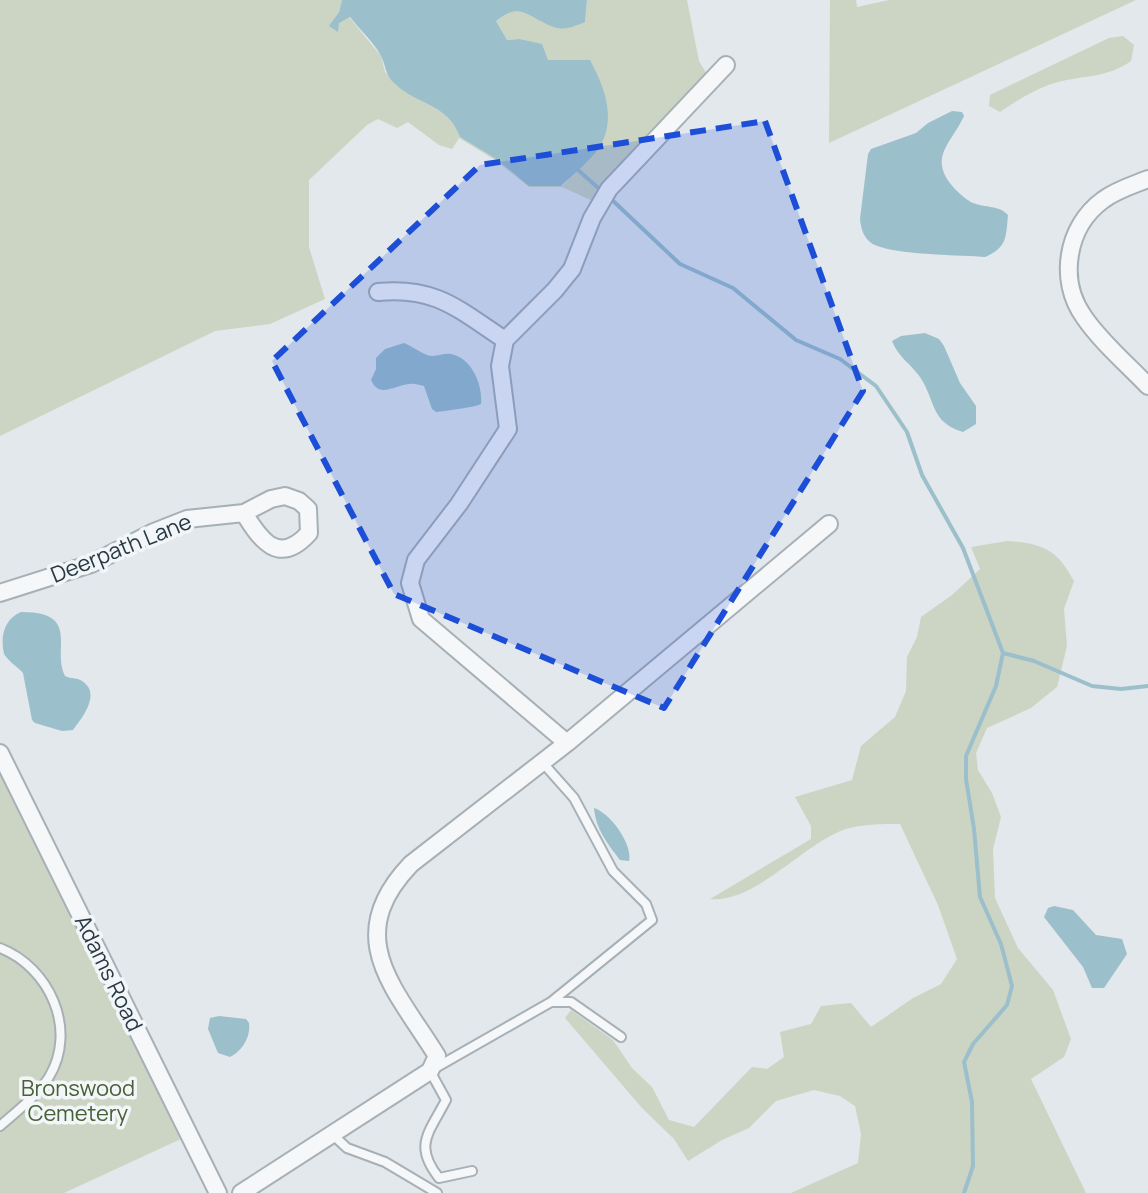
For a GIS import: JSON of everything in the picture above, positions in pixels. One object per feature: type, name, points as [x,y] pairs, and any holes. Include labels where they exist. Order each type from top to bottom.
[{"type":"street","points":[[567,743],[421,619],[410,583],[416,560],[459,504],[508,429],[500,366],[505,340],[547,299],[572,269],[592,218],[607,194],[726,65]]},
{"type":"street","points":[[1148,179],[1120,191],[1090,211],[1072,244],[1069,274],[1075,301],[1084,318],[1148,386]]},
{"type":"street","points":[[378,292],[405,289],[443,299],[505,340]]},
{"type":"street","name":"Deerpath Lane","points":[[0,593],[91,564],[187,519],[244,513]]},
{"type":"street","points":[[241,1193],[430,1071],[437,1056],[390,980],[378,954],[376,938],[382,906],[391,885],[411,864],[567,743],[829,524]]},
{"type":"street","name":"Adams Road","points":[[0,753],[218,1193]]},
{"type":"lane","points":[[472,1171],[439,1178],[427,1163],[424,1143],[446,1100],[430,1071],[551,1002],[652,920],[646,904],[613,871],[574,798],[542,762]]},
{"type":"lane","points":[[0,948],[26,962],[46,983],[57,1008],[60,1033],[55,1063],[49,1076],[0,1126]]},
{"type":"lane","points":[[551,1002],[571,1002],[621,1037]]},
{"type":"lane","points":[[333,1135],[347,1148],[385,1162],[437,1193]]},
{"type":"highlighted area","points":[[765,121],[863,391],[664,708],[394,594],[272,361],[480,165]]},
{"type":"green space","points":[[0,0],[342,0],[330,26],[349,17],[381,56],[385,72],[396,85],[445,113],[456,126],[460,137],[496,159],[518,177],[562,186],[600,148],[590,60],[547,60],[519,39],[507,40],[496,21],[505,10],[516,5],[525,6],[537,17],[585,22],[587,0],[687,0],[699,61],[711,81],[597,203],[562,187],[529,187],[495,160],[459,138],[452,149],[439,145],[408,122],[397,128],[378,119],[367,125],[309,180],[309,247],[325,299],[270,324],[215,331],[0,436]]},
{"type":"green space","points":[[830,0],[856,0],[857,7],[889,0],[1136,0],[829,143]]},
{"type":"green space","points":[[1123,36],[1134,45],[1131,61],[1122,67],[1051,84],[1024,96],[1000,112],[989,106],[990,95],[1109,38]]},
{"type":"green space","points":[[1007,541],[1047,550],[1055,555],[1074,581],[1064,609],[1067,646],[1057,687],[1031,708],[987,728],[976,753],[978,770],[992,793],[1001,817],[993,849],[995,898],[1018,948],[1053,990],[1071,1039],[1064,1057],[1031,1079],[1086,1193],[791,1193],[858,1163],[861,1134],[855,1106],[840,1096],[814,1090],[776,1101],[749,1128],[688,1161],[674,1139],[642,1108],[565,1018],[571,1010],[613,1040],[632,1068],[652,1087],[669,1120],[694,1127],[752,1067],[767,1069],[784,1057],[780,1032],[811,1024],[821,1006],[851,1003],[871,1027],[913,998],[941,984],[957,959],[938,905],[900,824],[864,825],[843,830],[744,892],[727,898],[710,899],[811,839],[811,826],[795,797],[852,780],[861,746],[895,717],[906,691],[907,657],[917,637],[921,617],[952,595],[980,569],[971,547]]},
{"type":"green space","name":"Bronswood Cemetery","points":[[0,772],[183,1138],[64,1193],[0,1193]]},
{"type":"water","points":[[342,0],[587,0],[585,22],[570,28],[554,27],[518,11],[496,21],[507,40],[542,44],[548,60],[590,60],[604,91],[608,112],[601,145],[561,186],[529,186],[496,159],[460,137],[448,117],[394,83],[378,51],[350,17],[339,23],[338,32],[329,26],[339,12]]},
{"type":"water","points":[[952,111],[962,112],[964,116],[944,151],[942,168],[954,188],[968,200],[1008,215],[1006,236],[1001,246],[985,257],[891,250],[870,242],[863,232],[860,219],[871,149],[916,133]]},
{"type":"water","points":[[925,333],[939,339],[944,346],[960,383],[976,406],[976,424],[963,432],[952,428],[939,417],[920,377],[892,341],[901,336]]},
{"type":"water","points":[[404,343],[427,355],[451,354],[465,361],[478,381],[481,404],[436,412],[424,386],[411,384],[383,390],[374,386],[371,380],[376,369],[376,358],[385,349]]},
{"type":"water","points":[[21,612],[52,618],[61,634],[65,676],[78,679],[90,690],[89,704],[73,730],[62,731],[32,720],[23,673],[6,657],[3,648],[7,624]]},
{"type":"water","points":[[594,808],[607,816],[619,830],[627,846],[629,861],[620,860],[607,842],[597,823]]},
{"type":"water","points":[[1054,906],[1073,910],[1096,935],[1122,939],[1127,954],[1104,988],[1092,988],[1083,967],[1044,917],[1048,908]]},
{"type":"water","points":[[210,1018],[246,1019],[249,1023],[245,1043],[230,1057],[218,1053],[208,1029]]},
{"type":"waterway","points":[[578,170],[604,193]]},
{"type":"waterway","points":[[610,198],[680,264],[733,288],[796,340],[840,359],[876,386],[907,432],[922,475],[963,548],[1003,653],[996,686],[966,756],[966,779],[980,897],[1001,944],[1012,986],[1007,1005],[973,1044],[964,1062],[972,1102],[973,1166],[964,1193]]},
{"type":"waterway","points":[[1003,653],[1034,661],[1092,686],[1121,689],[1148,686]]}]
